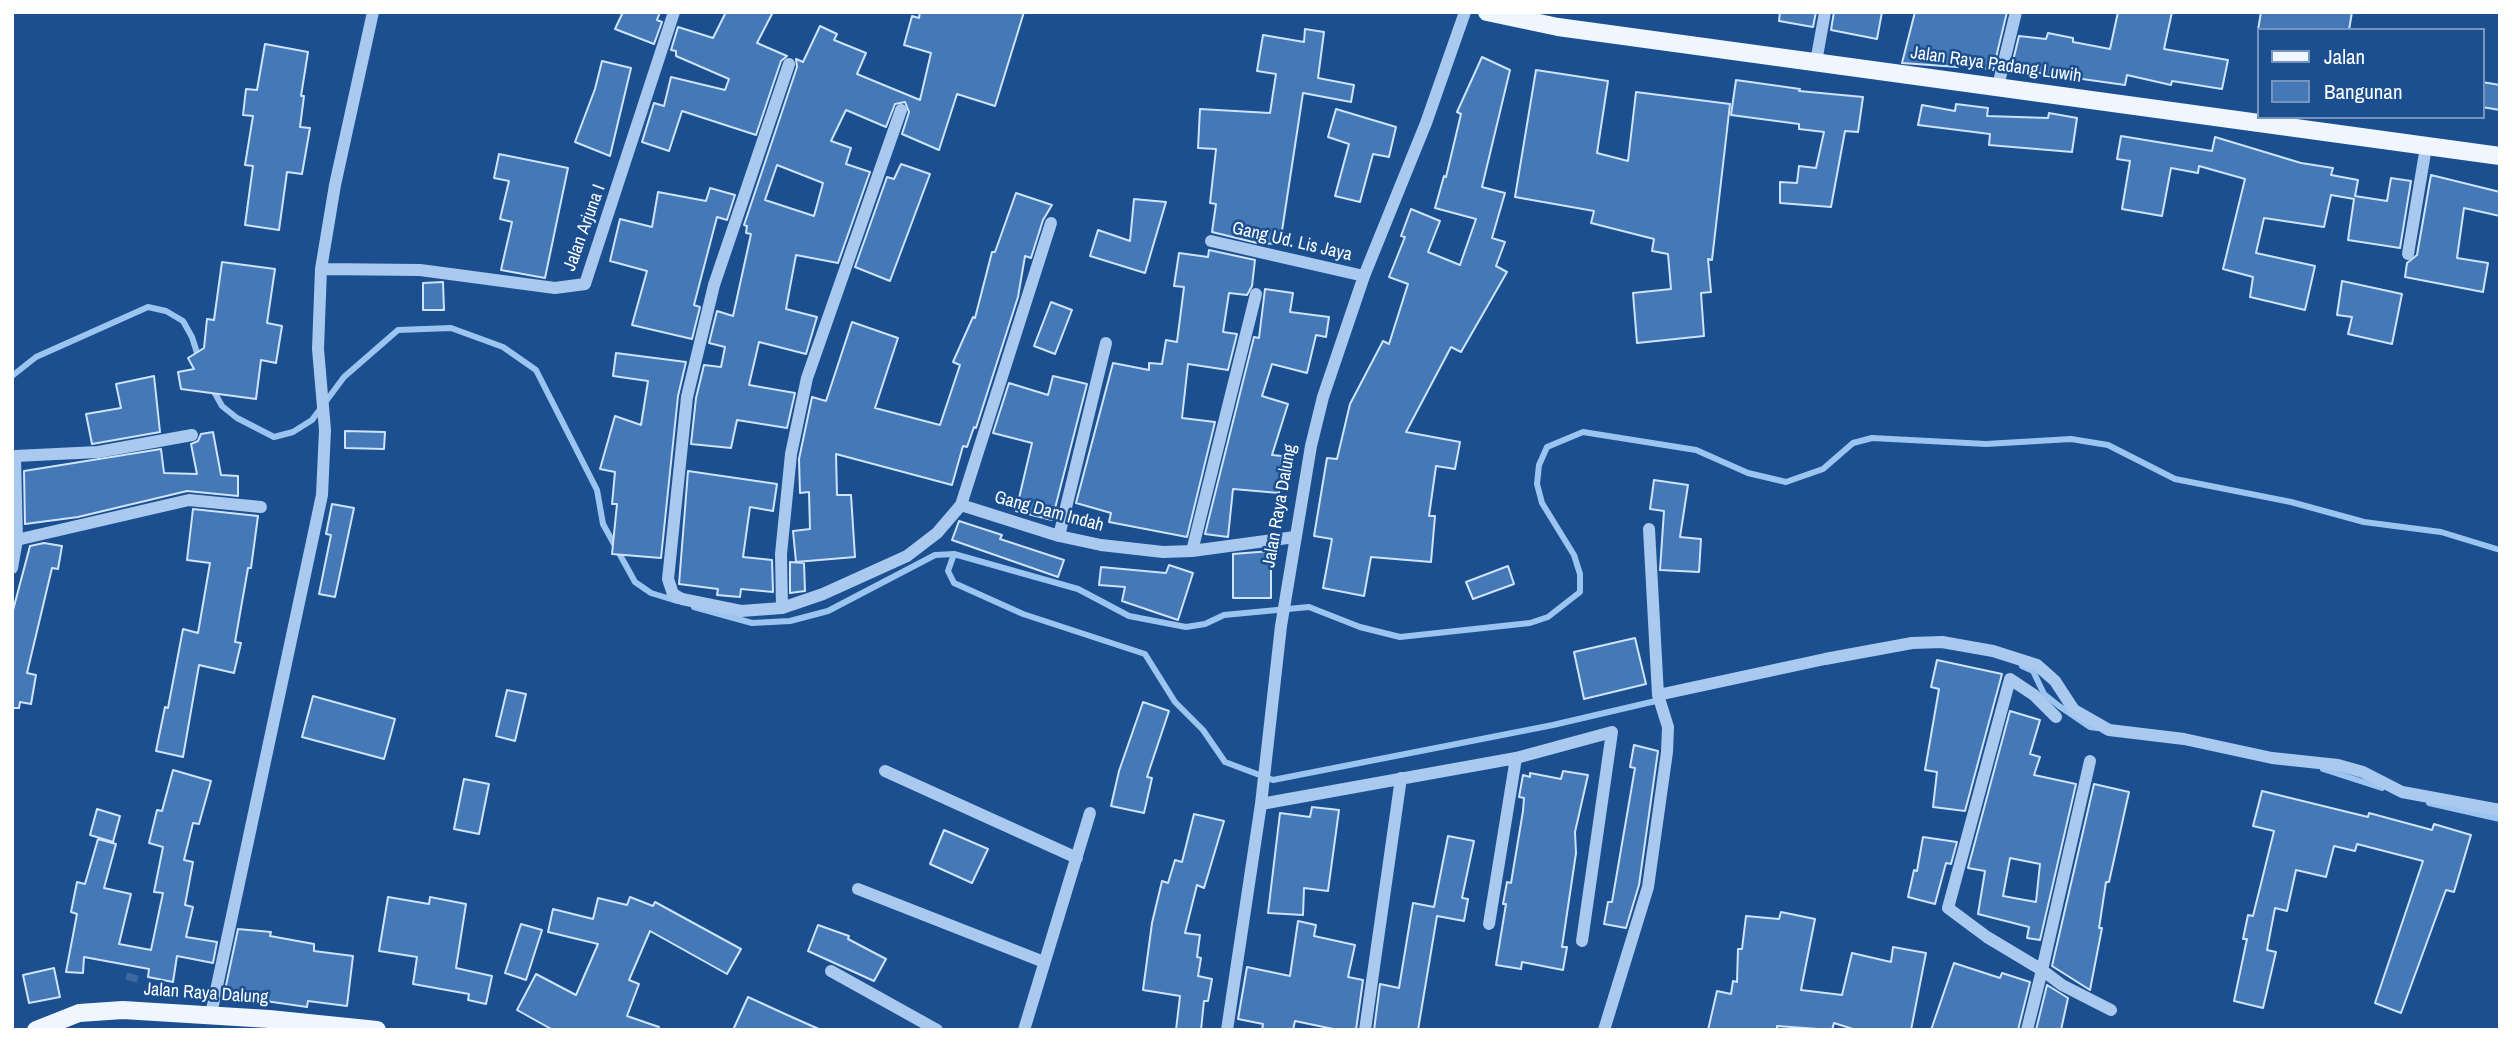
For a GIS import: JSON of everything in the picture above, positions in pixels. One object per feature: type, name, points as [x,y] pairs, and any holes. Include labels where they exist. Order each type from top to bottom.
[{"type":"main road","name":"Jalan Raya Padang Luwih","points":[[1487,12],[1558,27],[2500,156]]},
{"type":"main road","name":"Jalan Raya Dalung","points":[[36,1030],[93,1011],[211,1014],[267,1024],[377,1030]]},
{"type":"street","points":[[211,1014],[322,495],[324,430],[318,349],[321,269],[335,185],[373,12]]},
{"type":"street","name":"Jalan Arjuna I","points":[[321,269],[420,270],[555,288],[585,284],[674,12]]},
{"type":"street","name":"Jalan Raya Dalung","points":[[1227,1030],[1261,804],[1281,626],[1295,537],[1323,397],[1364,276],[1426,123],[1465,12]]},
{"type":"street","points":[[1816,62],[1825,12]]},
{"type":"street","points":[[1998,86],[2016,12]]},
{"type":"street","points":[[789,64],[714,285],[694,364],[680,448],[668,579],[673,594],[692,603],[741,611],[782,608],[823,594],[907,556],[937,533],[961,505],[1051,223]]},
{"type":"street","points":[[782,608],[781,554],[791,454],[807,378],[901,110]]},
{"type":"street","points":[[2408,254],[2426,146]]},
{"type":"street","name":"Gang Ud. Lis Jaya","points":[[1211,242],[1364,276]]},
{"type":"street","points":[[1192,551],[1256,294]]},
{"type":"street","points":[[1059,536],[1106,343]]},
{"type":"street","points":[[12,568],[15,541],[14,456],[98,452],[192,435]]},
{"type":"street","points":[[15,541],[190,500],[261,507]]},
{"type":"street","name":"Gang Dam Indah","points":[[961,505],[1059,536],[1124,548],[1192,551],[1295,537]]},
{"type":"street","points":[[1604,1030],[1648,887],[1662,799],[1668,727],[1658,695],[1649,529]]},
{"type":"street","points":[[1658,695],[1825,659],[1912,643],[1942,642],[1993,651],[2037,665],[2055,681],[2074,710],[2109,730],[2184,739],[2272,758],[2338,765],[2363,772],[2402,792],[2500,810]]},
{"type":"street","points":[[2056,717],[2034,695],[2010,679],[1948,908],[1987,937],[2062,985],[2111,1010]]},
{"type":"street","points":[[1261,804],[1516,758],[1612,732],[1582,941]]},
{"type":"street","points":[[1489,924],[1516,758]]},
{"type":"street","points":[[2027,1030],[2090,761]]},
{"type":"street","points":[[885,771],[1077,858]]},
{"type":"street","points":[[1365,1030],[1401,778]]},
{"type":"street","points":[[1024,1030],[1090,813]]},
{"type":"street","points":[[858,889],[1044,962]]},
{"type":"street","points":[[831,971],[937,1030]]},
{"type":"building","points":[[623,12],[660,12],[657,20],[662,22],[654,44],[615,29]]},
{"type":"building","points":[[726,12],[773,12],[757,43],[787,56],[781,61],[756,135],[682,111],[669,151],[642,142],[654,103],[664,106],[671,77],[725,90],[729,79],[676,56],[676,51],[671,50],[678,27],[713,38]]},
{"type":"building","points":[[920,12],[1024,12],[995,106],[957,94],[939,150],[902,134],[909,112],[905,102],[895,104],[886,127],[846,110],[831,141],[851,148],[846,164],[870,172],[838,263],[796,255],[786,309],[817,317],[806,354],[759,342],[749,385],[795,393],[787,428],[737,420],[731,448],[691,444],[696,398],[704,365],[721,367],[725,347],[709,343],[717,311],[733,316],[751,234],[746,233],[747,226],[744,225],[797,67],[796,59],[803,62],[820,26],[837,34],[834,40],[866,53],[857,74],[920,100],[931,53],[904,45],[912,16],[919,18]],"holes":[[[777,165],[823,183],[814,216],[765,200]]]},
{"type":"building","points":[[1780,12],[1816,12],[1813,27],[1779,21]]},
{"type":"building","points":[[1834,12],[1882,12],[1877,39],[1831,30]]},
{"type":"building","points":[[1915,12],[2007,12],[1993,70],[1959,63],[1958,67],[1902,63]]},
{"type":"building","points":[[2118,12],[2172,12],[2164,49],[2228,60],[2222,89],[2172,81],[2171,85],[2127,75],[2125,85],[2011,69],[2019,36],[2046,39],[2048,33],[2073,38],[2073,42],[2110,49]]},
{"type":"building","points":[[2261,12],[2352,12],[2349,28],[2258,28]]},
{"type":"building","points":[[1305,29],[1324,32],[1318,78],[1354,85],[1351,102],[1303,93],[1280,244],[1257,243],[1212,232],[1216,204],[1210,203],[1216,149],[1198,148],[1200,109],[1270,113],[1276,74],[1257,71],[1263,35],[1304,42]]},
{"type":"building","points":[[265,44],[308,52],[301,96],[304,96],[300,127],[310,128],[302,174],[287,172],[279,230],[245,225],[253,166],[245,165],[253,116],[243,115],[246,89],[257,90]]},
{"type":"building","points":[[1482,57],[1510,70],[1482,187],[1505,193],[1492,238],[1505,242],[1496,266],[1507,272],[1461,352],[1451,347],[1406,432],[1460,442],[1455,469],[1436,466],[1429,516],[1435,516],[1431,562],[1371,557],[1364,596],[1323,588],[1332,539],[1314,536],[1327,458],[1337,459],[1350,404],[1383,341],[1389,344],[1408,284],[1389,277],[1405,237],[1401,236],[1411,209],[1440,221],[1428,252],[1460,265],[1476,219],[1435,208],[1444,176],[1446,177],[1461,114],[1457,112]]},
{"type":"building","points":[[602,61],[631,68],[610,156],[575,142],[595,89]]},
{"type":"building","points":[[1536,70],[1608,81],[1597,153],[1628,161],[1636,92],[1730,104],[1712,260],[1708,259],[1711,292],[1701,293],[1704,336],[1637,343],[1633,293],[1671,289],[1668,254],[1652,251],[1654,239],[1591,223],[1594,211],[1515,197]]},
{"type":"building","points":[[1736,80],[1800,89],[1799,91],[1863,97],[1858,132],[1845,131],[1831,207],[1780,203],[1780,182],[1797,183],[1799,166],[1816,168],[1824,132],[1799,129],[1799,124],[1731,115]]},
{"type":"building","points":[[2484,82],[2500,85],[2500,110],[2484,107]]},
{"type":"building","points":[[1956,104],[1988,108],[1987,116],[2048,118],[2049,113],[2077,118],[2072,152],[1989,145],[1990,134],[1918,125],[1922,105],[1955,111]]},
{"type":"building","points":[[1336,109],[1396,127],[1389,157],[1373,154],[1360,202],[1335,196],[1349,144],[1328,137]]},
{"type":"building","points":[[2121,136],[2212,151],[2215,137],[2301,163],[2333,168],[2331,175],[2358,180],[2355,196],[2387,201],[2391,178],[2411,181],[2400,248],[2348,240],[2354,199],[2331,195],[2324,227],[2264,218],[2256,253],[2315,266],[2305,310],[2250,297],[2253,277],[2223,269],[2245,179],[2199,166],[2198,173],[2171,168],[2162,216],[2122,209],[2130,161],[2117,159]]},
{"type":"building","points":[[499,154],[568,168],[545,278],[501,270],[512,222],[500,219],[509,181],[494,178]]},
{"type":"building","points":[[901,164],[930,174],[890,281],[855,267],[887,177],[894,179]]},
{"type":"building","points":[[2431,175],[2500,192],[2500,216],[2464,208],[2457,258],[2488,263],[2483,292],[2405,277],[2407,263],[2417,255]]},
{"type":"building","points":[[710,188],[735,195],[727,220],[717,217],[694,305],[700,307],[692,339],[632,325],[647,271],[610,261],[620,219],[652,227],[658,192],[706,201]]},
{"type":"building","points":[[1016,193],[1052,205],[1043,220],[1031,258],[1025,256],[1018,297],[976,428],[974,427],[967,447],[963,446],[952,485],[836,454],[837,495],[851,495],[855,557],[796,562],[793,531],[810,529],[809,492],[800,493],[799,459],[812,397],[826,401],[852,322],[898,338],[875,408],[940,425],[960,365],[953,362],[973,317],[975,318],[992,252],[995,252]]},
{"type":"building","points":[[1134,199],[1166,202],[1145,273],[1090,256],[1098,230],[1130,241]]},
{"type":"building","points":[[1209,250],[1255,260],[1252,286],[1247,295],[1229,293],[1223,332],[1237,334],[1228,370],[1188,364],[1182,418],[1215,422],[1187,537],[1109,522],[1111,513],[1076,503],[1113,363],[1149,370],[1149,363],[1162,364],[1166,340],[1177,342],[1184,287],[1174,286],[1179,253],[1208,257]]},
{"type":"building","points":[[222,262],[275,269],[267,323],[282,326],[276,363],[261,360],[256,399],[181,389],[178,372],[194,369],[188,358],[204,348],[207,319],[214,320]]},
{"type":"building","points":[[2342,281],[2402,294],[2392,344],[2348,334],[2352,317],[2337,315]]},
{"type":"building","points":[[443,282],[444,310],[423,310],[423,283]]},
{"type":"building","points":[[1265,289],[1293,293],[1290,312],[1329,317],[1326,337],[1316,335],[1307,373],[1272,364],[1262,396],[1288,404],[1272,455],[1282,456],[1279,493],[1233,489],[1228,537],[1205,534],[1254,337],[1259,338]]},
{"type":"building","points":[[1051,302],[1072,310],[1055,354],[1034,346]]},
{"type":"building","points":[[616,353],[686,362],[678,396],[661,558],[612,554],[617,504],[612,504],[615,472],[600,469],[615,416],[641,425],[648,381],[613,376]]},
{"type":"building","points":[[154,376],[160,432],[92,444],[86,414],[121,408],[116,384]]},
{"type":"building","points":[[1053,376],[1087,384],[1052,520],[1016,511],[1032,443],[993,433],[1009,383],[1048,395]]},
{"type":"building","points":[[345,431],[385,432],[384,449],[345,448]]},
{"type":"building","points":[[213,432],[221,475],[238,476],[238,496],[187,491],[78,517],[25,524],[24,471],[161,449],[164,473],[197,474],[191,444],[198,441],[201,434]]},
{"type":"building","points":[[688,471],[777,484],[773,511],[750,507],[743,557],[772,560],[773,592],[741,589],[740,597],[717,595],[718,589],[679,584]]},
{"type":"building","points":[[1654,480],[1688,485],[1680,537],[1701,539],[1699,572],[1660,570],[1664,511],[1650,509]]},
{"type":"building","points":[[332,504],[354,508],[335,597],[319,594],[331,535],[326,534]]},
{"type":"building","points":[[193,509],[258,516],[251,568],[248,568],[235,642],[241,643],[234,673],[199,665],[183,757],[156,751],[165,707],[168,708],[183,629],[198,633],[210,563],[187,560]]},
{"type":"building","points":[[959,521],[1002,535],[1000,539],[1064,560],[1058,577],[952,540]]},
{"type":"building","points":[[44,543],[62,546],[58,569],[52,568],[27,673],[36,675],[31,704],[20,702],[19,708],[12,708],[12,614],[30,546]]},
{"type":"building","points":[[1271,551],[1271,598],[1233,598],[1233,554]]},
{"type":"building","points":[[790,562],[804,563],[805,591],[790,593]]},
{"type":"building","points":[[1169,565],[1193,573],[1178,620],[1122,601],[1125,587],[1099,585],[1101,567],[1166,573]]},
{"type":"building","points":[[1508,566],[1514,584],[1473,599],[1466,582]]},
{"type":"building","points":[[1635,638],[1646,684],[1584,699],[1574,652]]},
{"type":"building","points":[[1937,660],[2002,674],[1965,811],[1933,807],[1937,772],[1925,770],[1939,689],[1931,687]]},
{"type":"building","points":[[507,690],[526,694],[515,741],[496,736]]},
{"type":"building","points":[[313,696],[395,719],[384,759],[302,737]]},
{"type":"building","points":[[1143,702],[1169,711],[1147,777],[1152,778],[1144,813],[1111,806],[1119,771]]},
{"type":"building","points":[[2010,711],[2040,720],[2030,754],[2040,757],[2034,775],[2076,784],[2040,940],[2027,938],[2029,927],[1978,914],[1985,871],[1968,868]],"holes":[[[2010,858],[2040,864],[2036,902],[2003,896]]]},
{"type":"building","points":[[1634,745],[1658,751],[1639,885],[1626,928],[1604,924],[1608,902],[1612,902],[1635,768],[1630,767]]},
{"type":"building","points":[[173,770],[211,781],[199,824],[193,823],[184,860],[193,862],[185,905],[193,907],[186,937],[217,942],[213,963],[177,956],[173,982],[148,977],[149,969],[84,957],[83,973],[66,972],[77,914],[71,912],[77,882],[85,884],[98,839],[116,844],[104,888],[131,894],[119,944],[151,950],[163,893],[154,892],[163,847],[149,843],[157,810],[162,811]]},
{"type":"building","points":[[1563,771],[1588,775],[1575,832],[1576,853],[1562,947],[1567,947],[1563,970],[1522,962],[1521,969],[1496,965],[1506,904],[1503,904],[1507,882],[1511,883],[1523,811],[1524,798],[1519,797],[1523,775],[1530,777],[1530,773],[1561,779]]},
{"type":"building","points":[[464,779],[489,784],[479,834],[454,829]]},
{"type":"building","points":[[2094,784],[2129,792],[2109,882],[2106,882],[2099,928],[2102,928],[2090,990],[2052,966]]},
{"type":"building","points":[[2262,791],[2368,817],[2369,813],[2432,830],[2434,824],[2471,835],[2454,892],[2446,890],[2401,1013],[2375,1003],[2423,861],[2357,844],[2355,851],[2334,846],[2326,877],[2296,870],[2287,911],[2275,908],[2267,950],[2276,952],[2263,1008],[2234,1001],[2247,939],[2243,939],[2248,915],[2253,916],[2274,831],[2253,826]]},
{"type":"building","points":[[1312,807],[1339,810],[1328,891],[1304,888],[1303,915],[1268,913],[1280,813],[1310,817]]},
{"type":"building","points":[[97,809],[120,816],[113,842],[90,835]]},
{"type":"building","points":[[1194,814],[1224,821],[1204,888],[1197,885],[1185,933],[1200,935],[1197,957],[1201,958],[1198,976],[1212,979],[1208,1001],[1204,1001],[1201,1030],[1176,1030],[1180,996],[1143,990],[1152,923],[1162,881],[1168,883],[1175,860],[1182,862]]},
{"type":"building","points":[[944,830],[988,849],[972,883],[930,864]]},
{"type":"building","points":[[1448,836],[1474,841],[1462,898],[1468,899],[1464,921],[1437,916],[1418,1030],[1374,1030],[1380,984],[1399,988],[1413,903],[1434,907]]},
{"type":"building","points":[[1923,837],[1957,842],[1951,864],[1946,863],[1935,904],[1908,897],[1914,870],[1917,871]]},
{"type":"building","points":[[388,897],[429,904],[430,897],[466,904],[456,968],[492,976],[486,1004],[468,1000],[469,994],[413,984],[417,957],[379,951]]},
{"type":"building","points":[[630,897],[653,906],[655,902],[741,949],[727,974],[650,931],[629,980],[639,984],[627,1016],[659,1027],[658,1030],[553,1030],[517,1010],[536,974],[576,995],[598,944],[548,932],[553,909],[593,919],[598,898],[627,905]]},
{"type":"building","points":[[1781,912],[1815,919],[1801,990],[1842,995],[1852,953],[1891,962],[1893,947],[1926,953],[1911,1030],[1856,1030],[1834,1023],[1832,1030],[1777,1026],[1777,1030],[1708,1030],[1717,991],[1731,994],[1733,981],[1737,982],[1738,949],[1742,949],[1746,916],[1779,919]]},
{"type":"building","points":[[1298,921],[1316,925],[1314,936],[1355,945],[1348,977],[1363,980],[1356,1030],[1338,1030],[1295,1021],[1293,1030],[1262,1030],[1263,1024],[1238,1019],[1247,967],[1290,976]]},
{"type":"building","points":[[521,924],[542,930],[526,980],[505,973]]},
{"type":"building","points":[[818,925],[849,936],[848,939],[886,959],[874,981],[808,951]]},
{"type":"building","points":[[238,929],[271,932],[270,936],[314,944],[314,951],[353,956],[347,1006],[308,1001],[307,1007],[224,995]]},
{"type":"building","points":[[1954,963],[2000,978],[2002,973],[2030,982],[2018,1030],[1931,1030]]},
{"type":"building","points":[[54,968],[60,997],[29,1003],[23,975]]},
{"type":"building","points":[[2047,985],[2068,998],[2061,1030],[2036,1030]]},
{"type":"building","points":[[748,997],[785,1014],[821,1030],[733,1030]]},
{"type":"waterway","points":[[12,376],[36,357],[148,307],[166,311],[183,321],[199,359]]},
{"type":"waterway","points":[[212,388],[222,406],[237,418],[274,437],[293,432],[312,420],[344,377],[398,330],[451,328],[503,347],[536,370],[597,490],[603,524],[635,582],[651,593],[677,601]]},
{"type":"waterway","points":[[694,607],[752,623],[790,621],[828,611],[935,555],[954,554],[1078,589],[1129,616],[1186,627],[1205,624],[1224,615],[1309,607],[1360,627],[1400,637],[1530,623],[1548,617],[1580,592],[1580,574],[1574,555],[1542,503],[1537,484],[1539,465],[1547,447],[1583,432],[1696,450],[1748,473],[1786,482],[1823,469],[1853,443],[1872,438],[1986,444],[2071,439],[2108,445],[2175,479],[2291,502],[2364,522],[2441,532],[2500,550]]},
{"type":"waterway","points":[[954,554],[948,571],[954,583],[1023,614],[1145,654],[1175,702],[1203,730],[1225,762],[1273,780],[1553,725],[1660,700]]},
{"type":"waterway","points":[[2022,666],[2033,671],[2044,694],[2090,727],[2097,728]]},
{"type":"waterway","points":[[2323,769],[2382,788]]},
{"type":"waterway","points":[[2429,803],[2500,819]]},
{"type":"tunnel","points":[[131,981],[133,974]]}]
